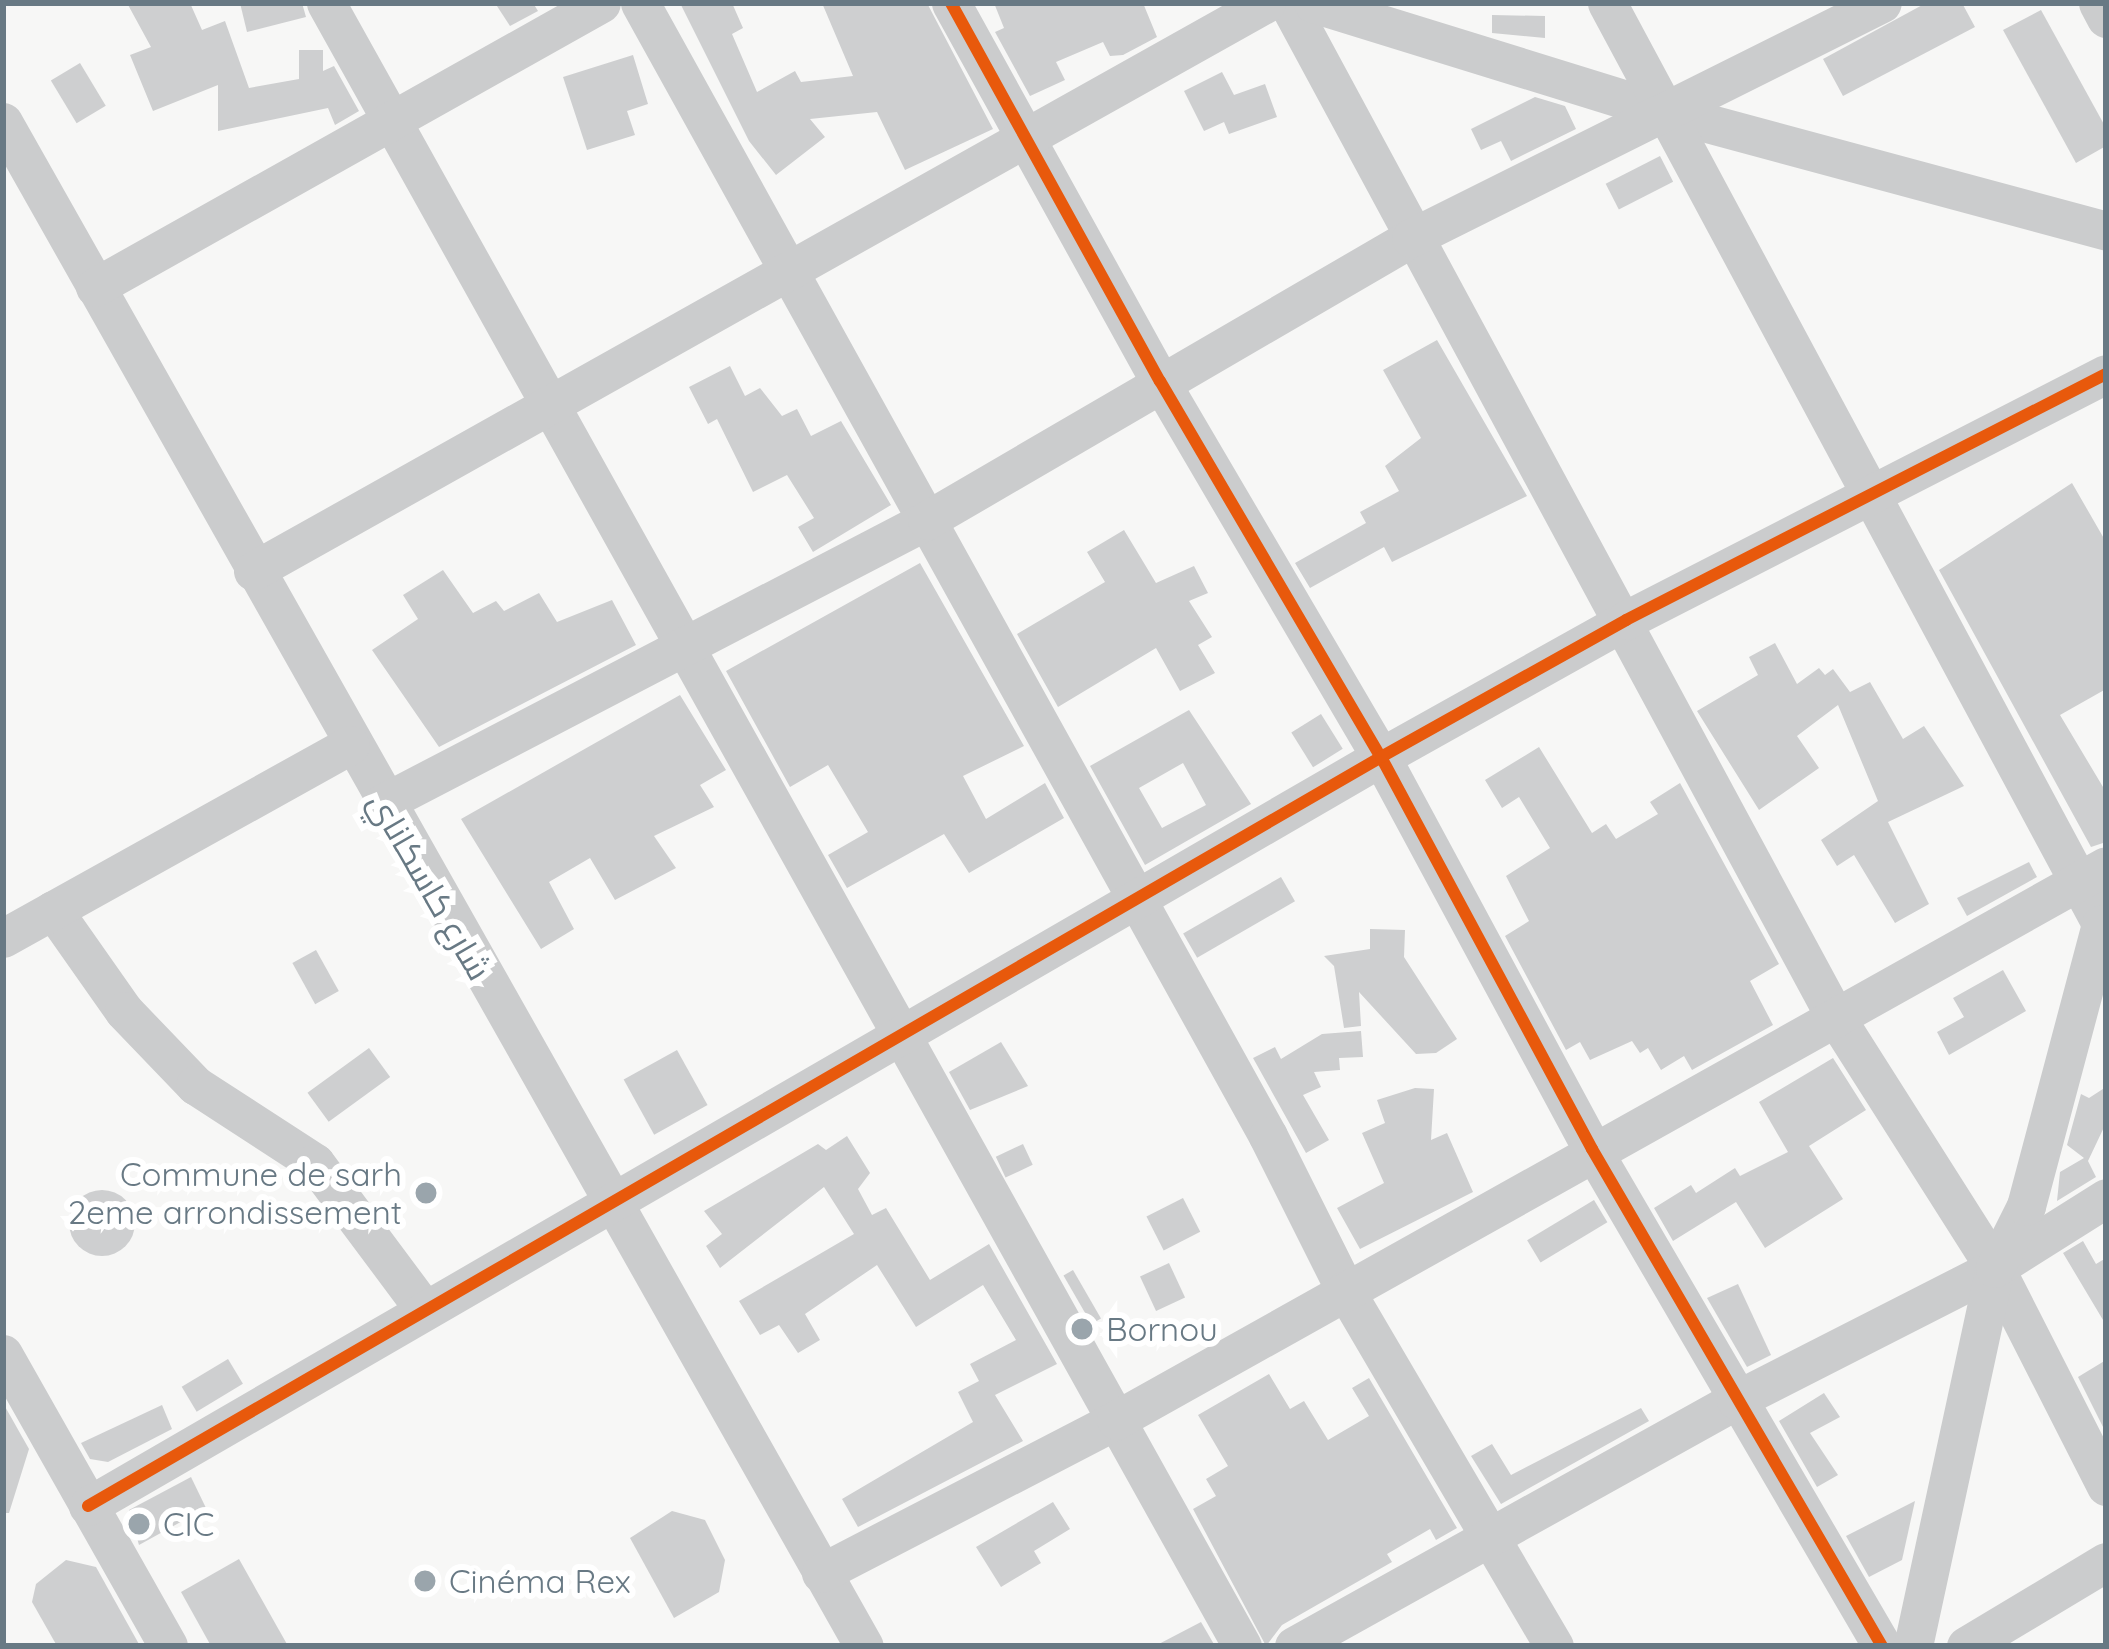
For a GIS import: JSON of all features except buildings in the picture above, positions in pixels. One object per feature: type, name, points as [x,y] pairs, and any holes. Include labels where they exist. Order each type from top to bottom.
[{"type":"street","points":[[326,3],[548,409],[905,1035],[1242,1646]]},
{"type":"street","points":[[95,286],[601,3]]},
{"type":"street","points":[[640,3],[1138,901],[1345,1290],[1554,1646]]},
{"type":"street","points":[[951,3],[1160,381],[1381,757],[1592,1149],[1882,1646]]},
{"type":"street","points":[[253,571],[1266,3]]},
{"type":"street","points":[[1288,3],[1411,238],[1626,620],[1833,1013],[1994,1268],[2106,1486]]},
{"type":"street","points":[[1313,3],[1666,112],[2106,231]]},
{"type":"street","points":[[1607,3],[1874,496],[2093,873],[2103,929],[2026,1206],[1994,1268],[1912,1646]]},
{"type":"street","points":[[383,803],[687,651],[927,520],[1411,238],[1882,3]]},
{"type":"street","points":[[2098,3],[2106,18]]},
{"type":"street","name":"شارع كاسكاناي","points":[[3,122],[350,745],[864,1646]]},
{"type":"street","points":[[88,1506],[608,1198],[905,1035],[1381,757],[1626,620],[2106,374]]},
{"type":"street","points":[[3,938],[350,745]]},
{"type":"street","points":[[820,1573],[1116,1420],[1833,1013],[2093,873]]},
{"type":"street","points":[[53,910],[124,1011],[195,1085],[315,1163],[423,1308]]},
{"type":"street","points":[[1294,1646],[1736,1400],[1994,1268],[2106,1198]]},
{"type":"street","points":[[3,1354],[168,1646]]},
{"type":"street","points":[[1966,1646],[2106,1562]]},
{"type":"cycle path","points":[[951,3],[1160,381],[1381,757],[1592,1149],[1882,1646]]},
{"type":"cycle path","points":[[88,1506],[1381,757],[1626,620],[2106,374]]},
{"type":"place","name":"Commune de sarh 2eme arrondissement","points":[[426,1193]]},
{"type":"place","name":"Bornou","points":[[1082,1329]]},
{"type":"place","name":"CIC","points":[[139,1524]]},
{"type":"place","name":"Cinéma Rex","points":[[425,1581]]}]
